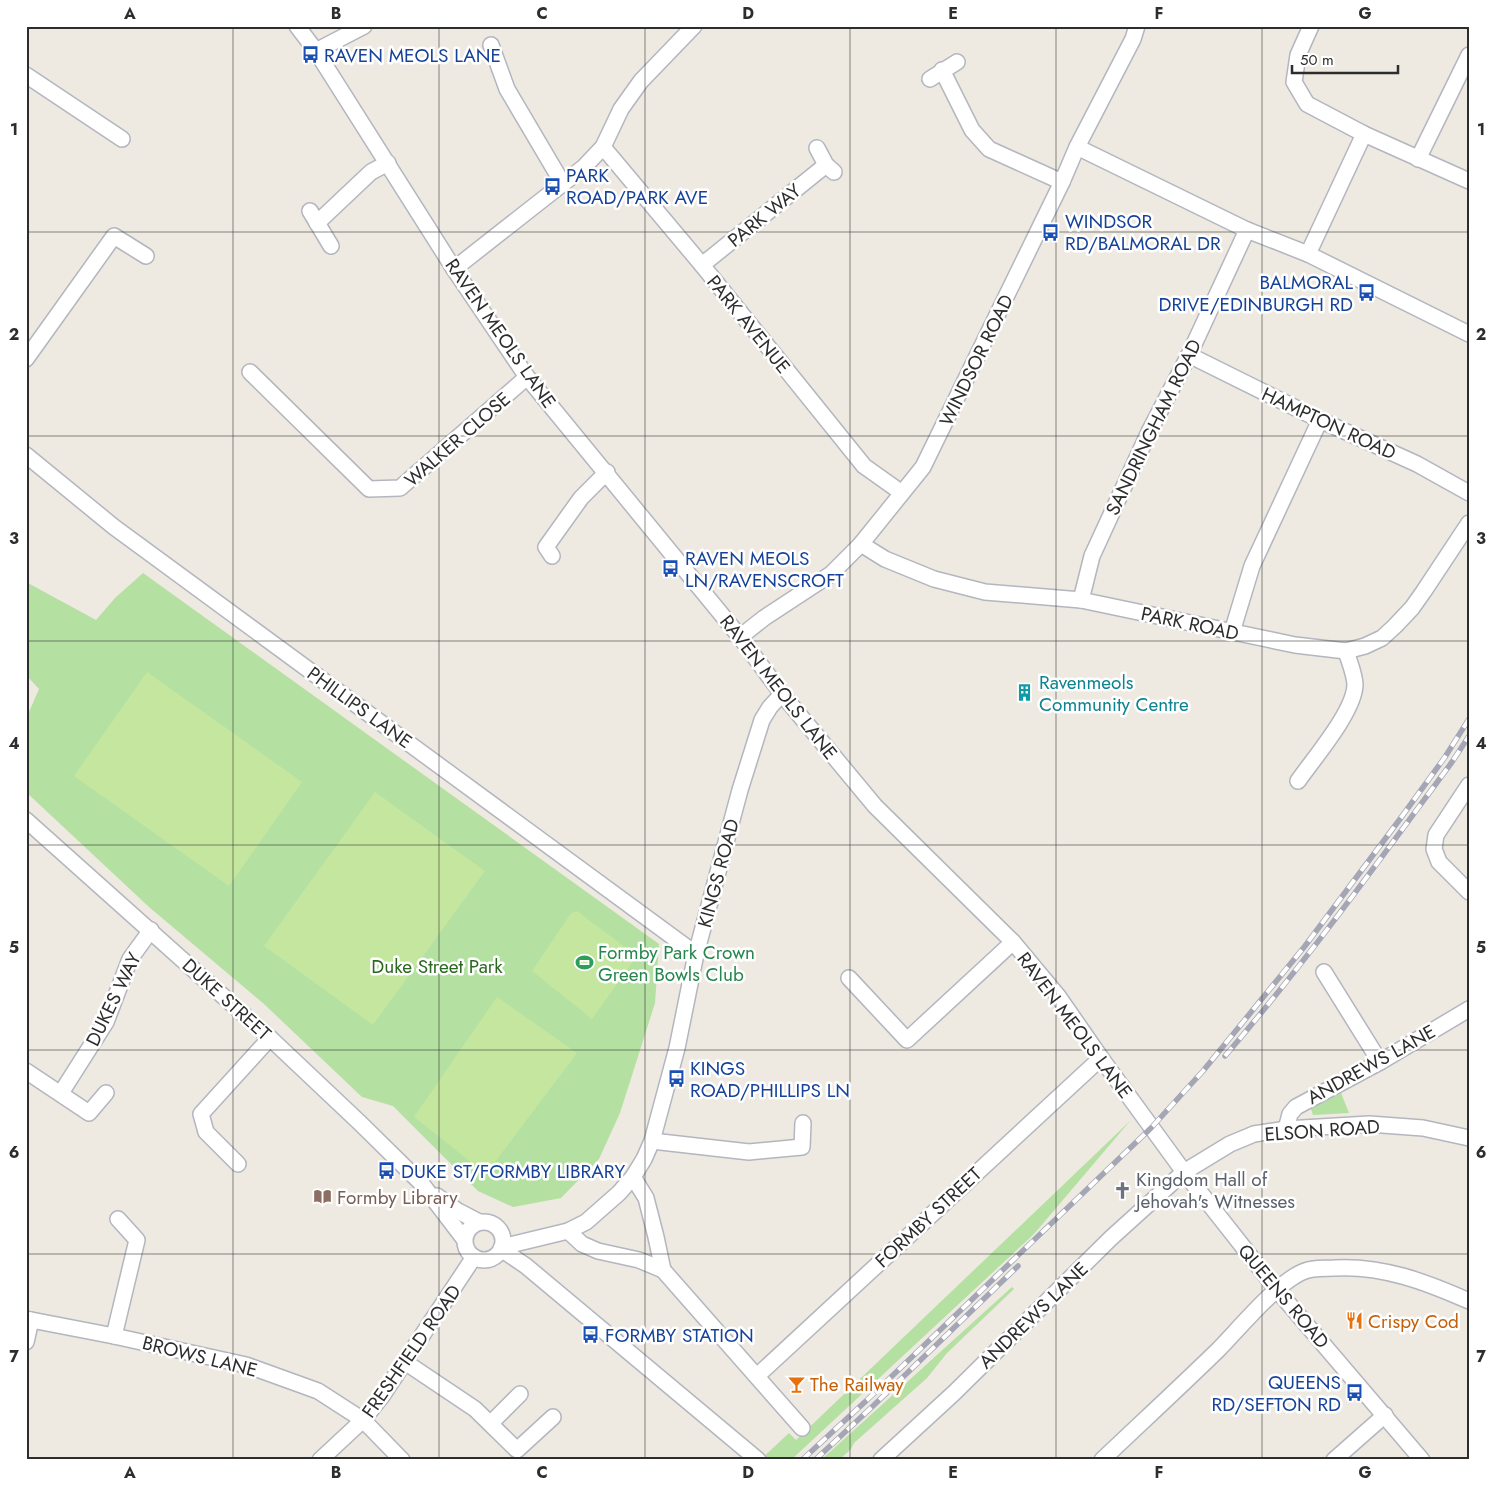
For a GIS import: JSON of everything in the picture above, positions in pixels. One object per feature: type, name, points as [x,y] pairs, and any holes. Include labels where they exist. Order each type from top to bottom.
[{"type":"street","name":"RAVEN MEOLS LANE","points":[[297,26],[316,51],[454,268],[527,377],[740,637],[782,694],[875,806],[1013,942],[1058,996],[1151,1128]]},
{"type":"street","points":[[316,51],[364,26]]},
{"type":"street","points":[[454,268],[584,167],[603,147],[621,109],[641,81],[694,26]]},
{"type":"street","name":"WINDSOR ROAD","points":[[740,637],[764,618],[832,574],[861,544],[923,466],[938,440],[1077,147],[1133,39],[1137,26]]},
{"type":"street","points":[[1311,26],[1298,55],[1294,82],[1307,104],[1364,134],[1469,181]]},
{"type":"street","points":[[491,45],[507,89],[563,184]]},
{"type":"street","points":[[1418,159],[1469,54]]},
{"type":"street","points":[[957,62],[936,74],[972,130],[988,149],[1062,182]]},
{"type":"street","points":[[26,75],[122,139]]},
{"type":"street","points":[[1308,254],[1364,134]]},
{"type":"street","name":"PARK AVENUE","points":[[603,147],[702,264],[864,466],[902,493]]},
{"type":"street","points":[[1077,147],[1247,230],[1308,254],[1469,334]]},
{"type":"street","name":"PARK WAY","points":[[702,264],[830,169],[817,148]]},
{"type":"street","points":[[331,246],[313,217],[371,172],[388,163]]},
{"type":"street","name":"SANDRINGHAM ROAD","points":[[1081,600],[1092,556],[1149,432],[1247,230]]},
{"type":"street","points":[[26,359],[114,236],[146,256]]},
{"type":"street","name":"HAMPTON ROAD","points":[[1188,354],[1320,420],[1417,464],[1469,494]]},
{"type":"street","name":"WALKER CLOSE","points":[[250,372],[369,489],[400,488],[527,377]]},
{"type":"street","points":[[1232,632],[1252,566],[1320,420]]},
{"type":"street","name":"PHILLIPS LANE","points":[[26,455],[114,527],[696,954]]},
{"type":"street","points":[[552,556],[546,547],[581,498],[606,472]]},
{"type":"street","name":"PARK ROAD","points":[[861,544],[886,559],[934,579],[985,592],[1081,600],[1294,645],[1346,651],[1365,646],[1382,638],[1395,626],[1412,608],[1469,523]]},
{"type":"street","points":[[1298,781],[1351,704],[1355,684],[1346,651]]},
{"type":"street","name":"KINGS ROAD","points":[[501,1248],[568,1231],[586,1222],[602,1209],[633,1176],[644,1159],[652,1140],[677,1048],[696,954],[740,790],[762,720],[770,707],[782,694]]},
{"type":"street","points":[[1469,785],[1436,834],[1434,849],[1439,862],[1469,892]]},
{"type":"street","name":"DUKE STREET","points":[[26,820],[270,1038],[422,1184],[458,1211],[479,1222]]},
{"type":"street","name":"DUKES WAY","points":[[61,1093],[106,1022],[130,959],[151,930]]},
{"type":"street","points":[[849,978],[907,1040],[1013,942]]},
{"type":"street","points":[[1324,972],[1380,1062]]},
{"type":"street","name":"ANDREWS LANE","points":[[1286,1129],[1290,1114],[1296,1106],[1380,1062],[1469,1009]]},
{"type":"street","points":[[238,1164],[206,1132],[201,1114],[270,1038]]},
{"type":"street","name":"FORMBY STREET","points":[[756,1376],[1100,1058]]},
{"type":"street","points":[[26,1071],[89,1113],[106,1093]]},
{"type":"street","points":[[652,1140],[749,1152],[802,1147],[803,1123]]},
{"type":"street","name":"ELSON ROAD","points":[[1184,1172],[1230,1144],[1254,1134],[1286,1129],[1369,1124],[1423,1128],[1469,1138]]},
{"type":"street","name":"QUEENS ROAD","points":[[1151,1128],[1277,1290],[1422,1460]]},
{"type":"street","name":"ANDREWS LANE","points":[[882,1460],[954,1393],[1111,1238],[1184,1172]]},
{"type":"street","points":[[633,1176],[646,1198],[663,1270]]},
{"type":"street","name":"DUKE STREET","points":[[422,1184],[464,1239]]},
{"type":"street","points":[[114,1336],[137,1240],[118,1219]]},
{"type":"street","points":[[479,1222],[491,1223],[500,1230],[503,1241],[501,1248],[492,1258],[486,1260],[474,1258],[466,1250],[464,1239],[469,1228],[479,1222]]},
{"type":"street","name":"KINGS ROAD","points":[[500,1230],[538,1238]]},
{"type":"street","points":[[568,1231],[582,1244],[598,1251],[639,1260],[663,1270],[802,1428]]},
{"type":"street","points":[[501,1248],[526,1266],[758,1460]]},
{"type":"street","name":"FRESHFIELD ROAD","points":[[320,1460],[363,1420],[405,1362],[474,1258]]},
{"type":"street","points":[[1102,1460],[1219,1349],[1290,1278],[1309,1270],[1342,1267],[1366,1268],[1418,1281],[1469,1301]]},
{"type":"street","points":[[26,1342],[29,1319]]},
{"type":"street","name":"BROWS LANE","points":[[29,1319],[246,1365],[318,1391],[363,1420],[402,1460]]},
{"type":"street","points":[[405,1362],[474,1409],[491,1423],[521,1455],[553,1417]]},
{"type":"street","points":[[491,1423],[520,1394]]},
{"type":"street","points":[[1334,1460],[1384,1415]]},
{"type":"green space","name":"Duke Street Park","points":[[143,573],[659,944],[655,1003],[620,1113],[599,1159],[561,1198],[513,1207],[478,1191],[393,1106],[362,1097],[264,1004],[149,907],[26,792],[26,714],[29,712],[39,689],[26,675],[26,582],[96,620],[115,598]]},
{"type":"green space","points":[[147,672],[302,782],[229,886],[74,776]]},
{"type":"green space","points":[[375,792],[485,871],[373,1025],[264,946]]},
{"type":"green space","name":"Formby Park Crown Green Bowls Club","points":[[577,911],[637,956],[592,1019],[532,971],[571,913]]},
{"type":"green space","points":[[497,997],[577,1053],[486,1174],[414,1117]]},
{"type":"green space","points":[[1341,1093],[1349,1113],[1313,1115],[1311,1109]]},
{"type":"green space","points":[[1130,1121],[1034,1234],[791,1460],[760,1460],[789,1433],[796,1440]]},
{"type":"green space","points":[[1012,1287],[1014,1289],[947,1353],[927,1378],[854,1443],[851,1449],[839,1460],[821,1460]]},
{"type":"railway","points":[[802,1460],[1151,1128],[1203,1071],[1305,946],[1445,757],[1469,719]]},
{"type":"railway","points":[[1225,1056],[1341,911],[1452,762],[1469,736]]},
{"type":"railway","points":[[815,1460],[1018,1266]]},
{"type":"place","name":"RAVEN MEOLS LANE","points":[[310,55]]},
{"type":"place","name":"PARK ROAD/PARK AVE","points":[[552,186]]},
{"type":"place","name":"WINDSOR RD/BALMORAL DR","points":[[1051,232]]},
{"type":"place","name":"BALMORAL DRIVE/EDINBURGH RD","points":[[1367,293]]},
{"type":"place","name":"RAVEN MEOLS LN/RAVENSCROFT","points":[[671,569]]},
{"type":"place","name":"Ravenmeols Community Centre","points":[[1025,693]]},
{"type":"place","name":"Formby Park Crown Green Bowls Club","points":[[584,963]]},
{"type":"place","name":"KINGS ROAD/PHILLIPS LN","points":[[676,1079]]},
{"type":"place","name":"DUKE ST/FORMBY LIBRARY","points":[[387,1171]]},
{"type":"place","name":"Kingdom Hall of Jehovah's Witnesses","points":[[1122,1190]]},
{"type":"place","name":"Formby Library","points":[[323,1197]]},
{"type":"place","name":"Crispy Cod","points":[[1354,1321]]},
{"type":"place","name":"FORMBY STATION","points":[[591,1335]]},
{"type":"place","name":"The Railway","points":[[796,1384]]},
{"type":"place","name":"QUEENS RD/SEFTON RD","points":[[1355,1393]]}]
